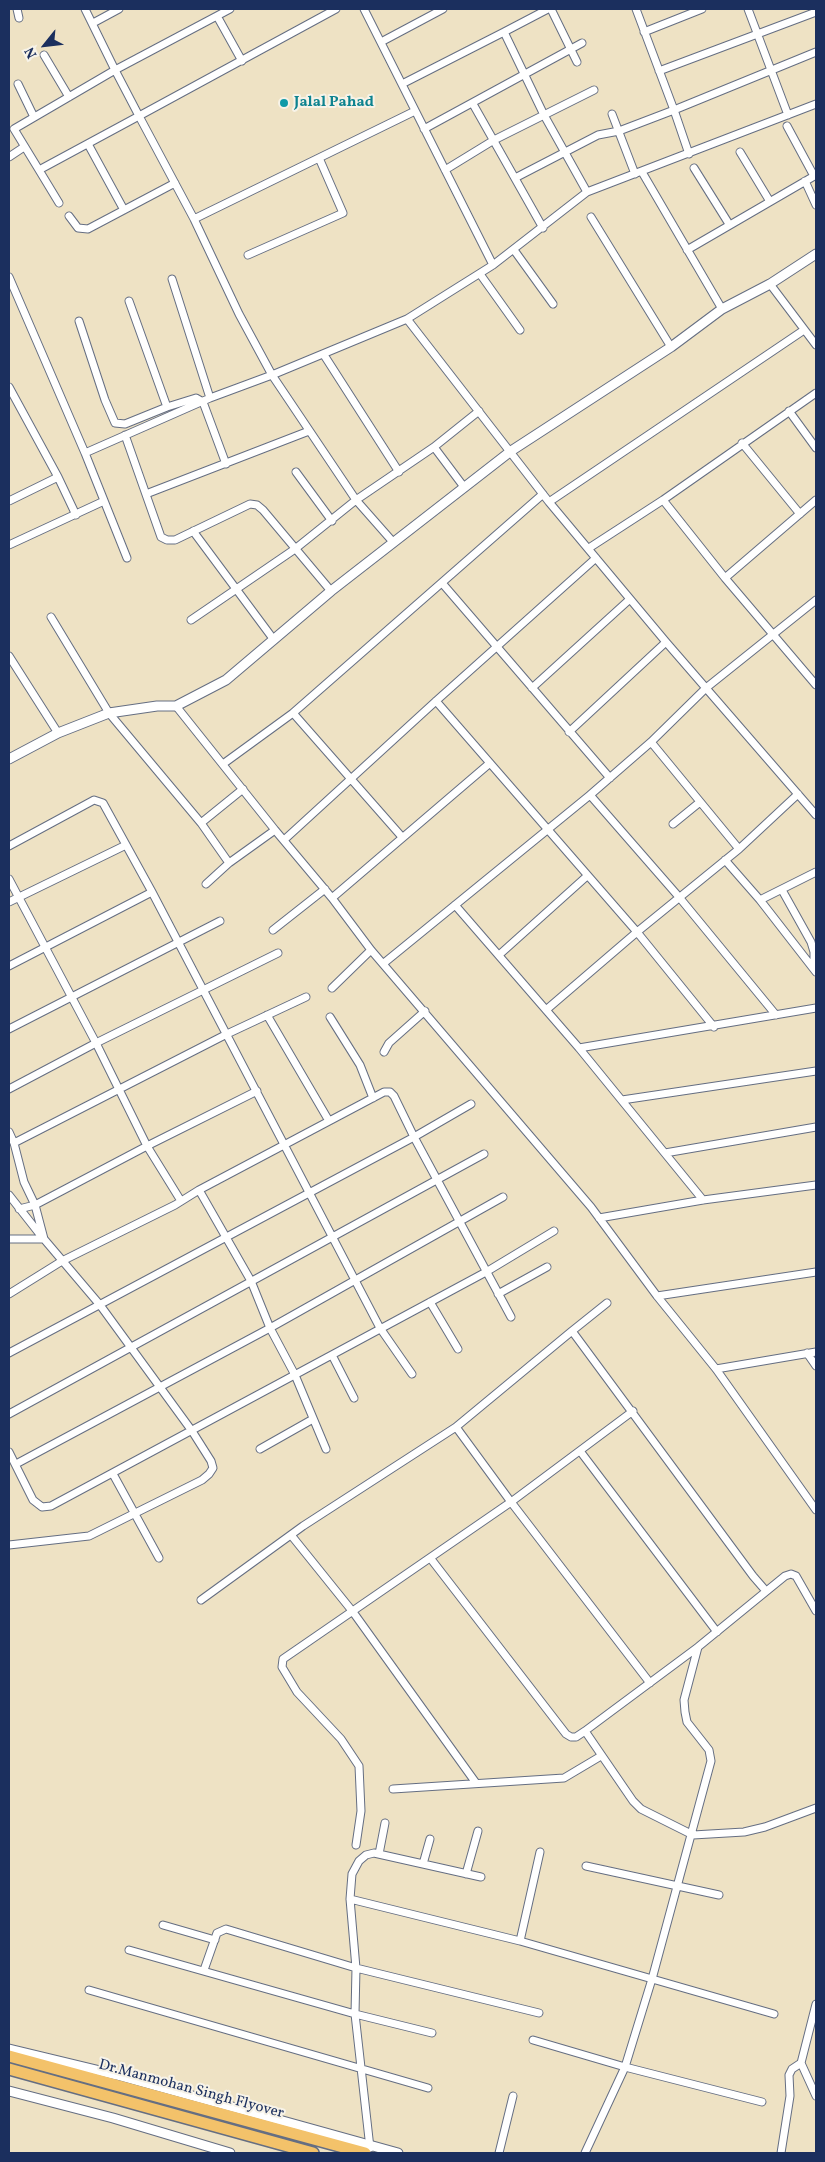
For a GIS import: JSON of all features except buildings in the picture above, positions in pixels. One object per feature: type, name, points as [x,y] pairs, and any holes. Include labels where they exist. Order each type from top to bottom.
[{"type":"highway","name":"Dr.Manmohan Singh Flyover","points":[[9,2056],[368,2150]]},
{"type":"highway","name":"Dr.Manmohan Singh Flyover","points":[[9,2069],[313,2153]]},
{"type":"street","points":[[17,9],[19,18]]},
{"type":"street","points":[[85,9],[94,23],[115,70],[194,219],[239,314],[272,375],[356,500],[394,542]]},
{"type":"street","points":[[94,23],[119,9]]},
{"type":"street","points":[[59,203],[14,129],[115,70],[230,9]]},
{"type":"street","points":[[39,170],[336,9]]},
{"type":"street","points":[[364,9],[494,265]]},
{"type":"street","points":[[381,42],[443,9]]},
{"type":"street","points":[[402,84],[550,9],[577,62]]},
{"type":"street","points":[[636,9],[689,154]]},
{"type":"street","points":[[644,32],[702,9]]},
{"type":"street","points":[[748,9],[788,115]]},
{"type":"street","points":[[659,71],[816,12]]},
{"type":"street","points":[[217,16],[242,61]]},
{"type":"street","points":[[504,32],[544,115],[587,192]]},
{"type":"street","points":[[424,128],[473,104],[582,43]]},
{"type":"street","points":[[515,178],[598,135],[619,131],[816,52]]},
{"type":"street","points":[[44,55],[69,97]]},
{"type":"street","points":[[18,84],[34,117]]},
{"type":"street","points":[[445,170],[494,140],[594,90]]},
{"type":"street","points":[[473,104],[543,228]]},
{"type":"street","points":[[85,453],[210,398],[324,355],[407,319],[494,265],[587,192],[816,104]]},
{"type":"street","points":[[194,219],[415,111]]},
{"type":"street","points":[[612,114],[638,173],[687,250],[722,310]]},
{"type":"street","points":[[687,250],[769,200],[815,175],[787,126]]},
{"type":"street","points":[[88,144],[124,210]]},
{"type":"street","points":[[9,157],[24,147]]},
{"type":"street","points":[[740,152],[769,200]]},
{"type":"street","points":[[248,255],[343,213],[319,158]]},
{"type":"street","points":[[694,168],[729,224]]},
{"type":"street","points":[[805,180],[816,204]]},
{"type":"street","points":[[69,216],[78,228],[83,230],[175,183]]},
{"type":"street","points":[[591,217],[671,348]]},
{"type":"street","points":[[514,250],[553,304]]},
{"type":"street","points":[[9,758],[58,732],[109,713],[157,706],[176,706],[226,680],[330,591],[511,451],[671,348],[722,310],[770,284],[816,254]]},
{"type":"street","points":[[480,274],[520,330]]},
{"type":"street","points":[[10,277],[85,453],[127,558]]},
{"type":"street","points":[[172,279],[210,398]]},
{"type":"street","points":[[770,284],[810,333],[816,345]]},
{"type":"street","points":[[129,301],[167,407]]},
{"type":"street","points":[[407,319],[549,502],[666,642],[816,815]]},
{"type":"street","points":[[79,321],[105,400],[115,423],[125,424],[167,407],[196,398],[203,402],[226,464]]},
{"type":"street","points":[[549,502],[810,333]]},
{"type":"street","points":[[324,355],[399,472]]},
{"type":"street","points":[[9,387],[58,477],[76,515]]},
{"type":"street","points":[[589,548],[663,500],[816,392]]},
{"type":"street","points":[[191,620],[294,549],[332,521],[356,500],[434,447],[479,410]]},
{"type":"street","points":[[789,411],[816,448]]},
{"type":"street","points":[[146,494],[309,431]]},
{"type":"street","points":[[125,436],[161,537],[167,540],[175,540],[250,504],[257,505],[264,510],[330,591]]},
{"type":"street","points":[[742,443],[800,514]]},
{"type":"street","points":[[434,447],[464,487]]},
{"type":"street","points":[[296,472],[332,521]]},
{"type":"street","points":[[9,501],[58,477]]},
{"type":"street","points":[[223,764],[293,713],[543,494]]},
{"type":"street","points":[[663,500],[725,578],[816,685]]},
{"type":"street","points":[[725,578],[816,500]]},
{"type":"street","points":[[9,545],[104,501]]},
{"type":"street","points":[[193,531],[274,640]]},
{"type":"street","points":[[284,840],[596,558]]},
{"type":"street","points":[[442,583],[610,778]]},
{"type":"street","points":[[532,688],[630,599]]},
{"type":"street","points":[[384,963],[590,795],[651,742],[706,688],[775,635],[816,600]]},
{"type":"street","points":[[51,617],[109,713],[201,823],[229,863]]},
{"type":"street","points":[[569,732],[666,642]]},
{"type":"street","points":[[9,656],[58,732]]},
{"type":"street","points":[[436,701],[637,932],[714,1027]]},
{"type":"street","points":[[176,706],[274,830],[325,889],[371,950],[425,1011],[599,1218],[657,1296],[716,1368],[816,1510]]},
{"type":"street","points":[[293,713],[402,837]]},
{"type":"street","points":[[651,742],[739,849]]},
{"type":"street","points":[[332,898],[490,763]]},
{"type":"street","points":[[201,823],[243,789]]},
{"type":"street","points":[[546,1010],[637,932],[739,849],[798,794]]},
{"type":"street","points":[[590,795],[679,897],[776,1015]]},
{"type":"street","points":[[9,846],[94,800],[103,803],[227,1034],[380,1328],[412,1374]]},
{"type":"street","points":[[673,824],[700,802]]},
{"type":"street","points":[[206,884],[229,863],[274,830]]},
{"type":"street","points":[[9,902],[126,845]]},
{"type":"street","points":[[725,860],[760,900],[815,971]]},
{"type":"street","points":[[760,900],[816,872]]},
{"type":"street","points":[[498,955],[587,876]]},
{"type":"street","points":[[9,879],[72,996],[147,1146],[180,1201]]},
{"type":"street","points":[[273,930],[325,889]]},
{"type":"street","points":[[782,890],[810,942],[814,952],[815,971]]},
{"type":"street","points":[[9,966],[152,892]]},
{"type":"street","points":[[455,905],[579,1048],[703,1200]]},
{"type":"street","points":[[9,1029],[220,921]]},
{"type":"street","points":[[332,988],[371,950]]},
{"type":"street","points":[[9,1089],[96,1043],[278,953]]},
{"type":"street","points":[[14,1143],[119,1091],[227,1034],[306,997]]},
{"type":"street","points":[[579,1048],[714,1027],[816,1008]]},
{"type":"street","points":[[384,1052],[389,1042],[425,1011]]},
{"type":"street","points":[[268,1015],[329,1121]]},
{"type":"street","points":[[330,1017],[360,1065],[373,1098]]},
{"type":"street","points":[[622,1100],[816,1071]]},
{"type":"street","points":[[20,1209],[35,1205],[257,1091]]},
{"type":"street","points":[[9,1294],[62,1261],[180,1201],[384,1092],[390,1092],[394,1096],[459,1222],[511,1316]]},
{"type":"street","points":[[9,1352],[310,1193],[471,1104]]},
{"type":"street","points":[[665,1153],[816,1127]]},
{"type":"street","points":[[9,1132],[14,1143],[24,1182],[35,1205],[44,1239]]},
{"type":"street","points":[[9,1414],[130,1346],[484,1154]]},
{"type":"street","points":[[599,1218],[703,1200],[816,1185]]},
{"type":"street","points":[[200,1190],[251,1282],[270,1328],[295,1375],[326,1450]]},
{"type":"street","points":[[9,1195],[100,1305],[192,1431],[211,1460],[213,1468],[209,1474],[89,1536],[9,1545]]},
{"type":"street","points":[[16,1464],[270,1328],[503,1197]]},
{"type":"street","points":[[9,1452],[33,1500],[42,1506],[51,1506],[486,1272],[554,1231]]},
{"type":"street","points":[[9,1239],[44,1239]]},
{"type":"street","points":[[498,1294],[547,1267]]},
{"type":"street","points":[[657,1296],[816,1272]]},
{"type":"street","points":[[430,1302],[458,1349]]},
{"type":"street","points":[[201,1600],[291,1535],[456,1427],[607,1303]]},
{"type":"street","points":[[572,1331],[766,1591]]},
{"type":"street","points":[[716,1368],[816,1352]]},
{"type":"street","points":[[807,1353],[816,1366]]},
{"type":"street","points":[[332,1355],[354,1398]]},
{"type":"street","points":[[356,1845],[361,1811],[359,1766],[341,1739],[297,1692],[281,1663],[290,1654],[431,1559],[511,1502],[633,1411]]},
{"type":"street","points":[[260,1449],[313,1419]]},
{"type":"street","points":[[456,1427],[650,1683]]},
{"type":"street","points":[[580,1451],[717,1632]]},
{"type":"street","points":[[113,1474],[159,1558]]},
{"type":"street","points":[[291,1535],[353,1612],[476,1784]]},
{"type":"street","points":[[431,1559],[566,1734],[576,1737],[698,1647],[785,1576],[791,1574],[796,1576],[816,1611]]},
{"type":"street","points":[[586,2153],[625,2067],[693,1835],[711,1761],[709,1750],[687,1722],[685,1712],[684,1700],[698,1647]]},
{"type":"street","points":[[585,1731],[629,1796],[641,1809],[693,1835],[744,1832],[765,1827],[816,1808]]},
{"type":"street","points":[[393,1789],[564,1778],[601,1756]]},
{"type":"street","points":[[379,1854],[385,1823]]},
{"type":"street","points":[[466,1874],[478,1831]]},
{"type":"street","points":[[423,1864],[430,1839]]},
{"type":"street","points":[[520,1942],[540,1852]]},
{"type":"street","points":[[368,2150],[355,2014],[356,1968],[350,1899],[352,1874],[359,1861],[366,1855],[379,1854],[481,1877]]},
{"type":"street","points":[[586,1866],[719,1895]]},
{"type":"street","points":[[350,1899],[520,1942],[774,2014]]},
{"type":"street","points":[[163,1925],[215,1940]]},
{"type":"street","points":[[204,1970],[217,1933],[226,1929],[356,1968],[539,2013]]},
{"type":"street","points":[[129,1950],[355,2014],[432,2033]]},
{"type":"street","points":[[89,1990],[428,2088]]},
{"type":"street","points":[[781,2153],[790,2096],[789,2075],[792,2069],[801,2062],[816,2004]]},
{"type":"street","points":[[533,2040],[625,2067],[762,2102]]},
{"type":"street","points":[[9,2049],[117,2075],[322,2133],[368,2150],[398,2153]]},
{"type":"street","points":[[801,2062],[816,2096]]},
{"type":"street","points":[[9,2090],[113,2118],[230,2153]]},
{"type":"street","points":[[499,2153],[513,2096]]},
{"type":"place","name":"Jalal Pahad","points":[[284,103]]}]
